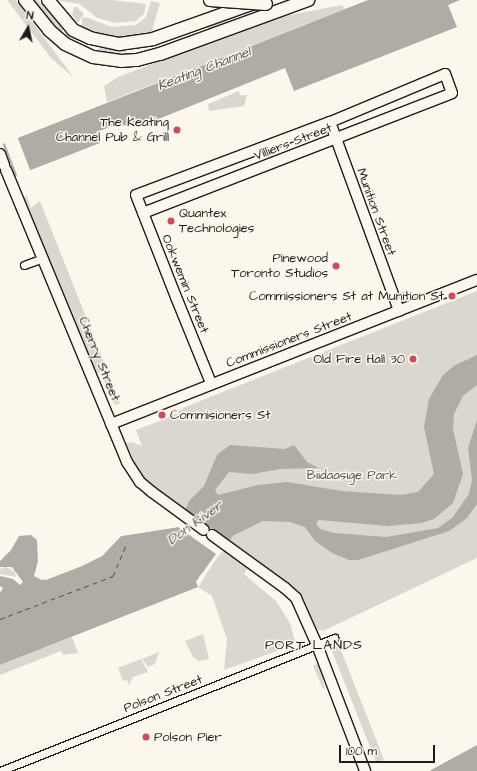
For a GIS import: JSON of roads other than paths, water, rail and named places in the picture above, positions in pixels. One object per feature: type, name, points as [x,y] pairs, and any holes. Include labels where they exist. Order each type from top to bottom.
[{"type":"highway","points":[[25,0],[38,18],[60,40],[93,57],[137,60],[308,0]]},
{"type":"highway","points":[[48,0],[66,24],[90,38],[130,44],[165,35],[262,0]]},
{"type":"highway","points":[[210,0],[266,4],[303,0]]},
{"type":"highway","points":[[165,35],[202,37]]},
{"type":"street","name":"Villiers Street","points":[[136,195],[330,122],[445,74],[452,93],[143,213]]},
{"type":"street","name":"Munition Street","points":[[330,122],[399,311]]},
{"type":"street","name":"Cherry Street","points":[[0,154],[134,474],[164,502],[252,563],[296,598],[317,644],[365,771]]},
{"type":"street","name":"Ookwemin Street","points":[[136,195],[211,383]]},
{"type":"street","points":[[24,265],[43,258]]},
{"type":"street","name":"Commissioners Street","points":[[112,424],[211,383],[477,280]]},
{"type":"street","name":"Polson Street","points":[[0,771],[334,638]]},
{"type":"water","name":"Keating Channel","points":[[368,0],[460,0],[448,5],[457,27],[294,91],[285,68],[141,126],[116,125],[96,132],[100,143],[0,182],[0,145]]},
{"type":"water","name":"Don River","points":[[477,355],[477,385],[463,396],[454,414],[453,429],[463,474],[453,503],[434,519],[421,523],[388,526],[319,520],[316,523],[320,529],[334,533],[386,537],[438,528],[452,518],[469,494],[472,480],[468,448],[477,420],[477,504],[467,518],[449,531],[358,560],[349,560],[332,553],[315,541],[305,527],[290,522],[263,521],[234,535],[199,577],[196,582],[198,587],[0,665],[0,593],[3,588],[0,586],[0,576],[13,579],[20,585],[23,582],[12,567],[0,567],[0,561],[11,550],[19,536],[31,535],[37,540],[38,561],[34,576],[42,580],[102,556],[121,536],[178,527],[189,501],[204,486],[217,455],[230,445],[285,449],[294,445],[307,462],[319,468],[280,469],[253,474],[229,472],[215,490],[218,495],[258,485],[287,482],[342,491],[400,495],[418,492],[434,474],[424,427],[429,399],[443,375],[455,365]]},
{"type":"water","points":[[477,745],[477,771],[430,771],[431,770]]},
{"type":"place","name":"The Keating Channel Pub & Grill","points":[[177,130]]},
{"type":"place","name":"Quantex Technologies","points":[[171,221]]},
{"type":"place","name":"Pinewood Toronto Studios","points":[[336,266]]},
{"type":"place","name":"Commissioners St at Munition St","points":[[452,296]]},
{"type":"place","name":"Old Fire Hall 30","points":[[413,359]]},
{"type":"place","name":"Commisioners St","points":[[162,415]]},
{"type":"place","name":"Polson Pier","points":[[146,737]]},
{"type":"district","name":"PORT LANDS","points":[[314,645]]},
{"type":"park label","name":"Biidaasige Park","points":[[352,475]]}]
